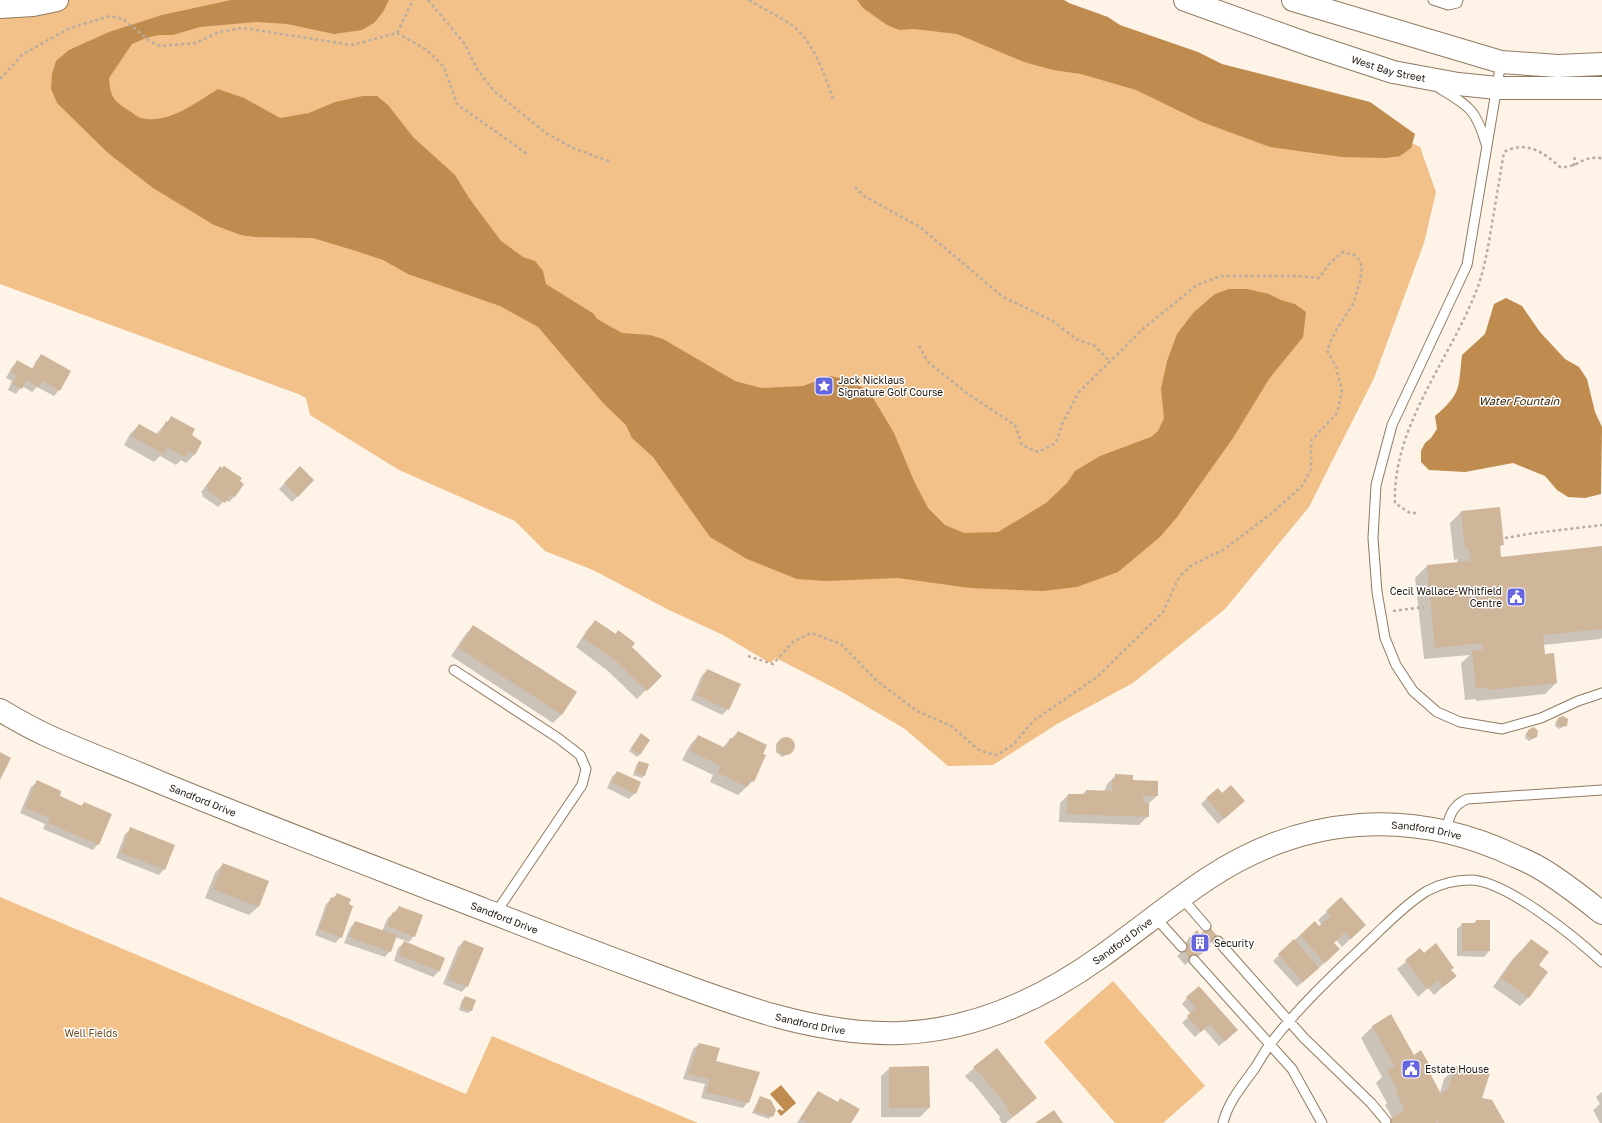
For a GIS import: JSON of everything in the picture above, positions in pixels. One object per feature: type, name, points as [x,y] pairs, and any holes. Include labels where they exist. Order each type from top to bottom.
[{"type":"street","points":[[0,7],[33,5],[57,0]]},
{"type":"street","name":"West Bay Street","points":[[1185,0],[1393,72],[1458,84],[1497,88],[1602,88]]},
{"type":"street","points":[[1293,0],[1501,62],[1558,66],[1602,64]]},
{"type":"street","name":"Sandford Drive","points":[[0,710],[45,734],[221,807],[714,997],[809,1024],[853,1032],[884,1033],[927,1031],[950,1028],[1009,1010],[1060,983],[1100,958],[1210,877],[1242,858],[1281,842],[1314,832],[1349,826],[1405,824],[1447,831],[1487,843],[1538,867],[1586,900],[1602,913]]},
{"type":"lane","points":[[1433,0],[1448,5],[1457,3],[1458,0]]},
{"type":"lane","points":[[1501,62],[1466,265],[1392,425],[1376,485],[1373,538],[1384,638],[1396,665],[1413,691],[1436,712],[1460,722],[1502,729],[1541,718],[1578,701],[1602,693]]},
{"type":"lane","points":[[1422,78],[1465,104],[1475,114],[1481,126],[1487,148]]},
{"type":"lane","points":[[454,670],[558,738],[580,755],[586,769],[582,785],[496,914]]},
{"type":"lane","points":[[1447,831],[1448,822],[1453,810],[1459,803],[1467,799],[1602,790]]},
{"type":"lane","points":[[1223,1123],[1230,1103],[1270,1044],[1290,1021],[1350,959],[1397,915],[1428,891],[1449,883],[1472,880],[1484,882],[1501,889],[1560,927],[1602,962]]},
{"type":"lane","points":[[1181,898],[1206,926]]},
{"type":"lane","points":[[1155,917],[1182,947]]},
{"type":"lane","points":[[1218,941],[1304,1038],[1371,1103],[1386,1121]]},
{"type":"lane","points":[[1194,960],[1292,1069],[1322,1123]]},
{"type":"path","points":[[0,79],[23,54],[70,28],[110,16],[123,19],[151,42],[160,46],[196,43],[219,32],[243,28],[352,45],[396,32],[413,0]]},
{"type":"path","points":[[428,0],[464,43],[477,69],[494,91],[546,133],[573,148],[611,162]]},
{"type":"path","points":[[749,0],[790,24],[803,36],[821,66],[833,99]]},
{"type":"path","points":[[396,32],[427,50],[444,67],[457,104],[527,154]]},
{"type":"path","points":[[1416,513],[1410,513],[1395,503],[1394,493],[1397,471],[1402,452],[1422,400],[1454,340],[1477,289],[1485,263],[1504,152],[1514,147],[1525,146],[1552,159],[1560,167],[1574,166],[1581,160],[1592,158],[1600,158],[1602,160]]},
{"type":"path","points":[[1574,166],[1575,154]]},
{"type":"path","points":[[855,187],[864,196],[920,227],[1003,297],[1053,321],[1076,339],[1095,346],[1110,362]]},
{"type":"path","points":[[748,656],[773,664],[793,642],[811,633],[841,644],[877,681],[917,711],[951,726],[980,751],[997,755],[1014,744],[1033,720],[1097,677],[1162,612],[1179,577],[1192,565],[1223,550],[1272,513],[1302,486],[1311,469],[1311,441],[1337,413],[1342,391],[1336,367],[1327,350],[1335,332],[1353,304],[1360,281],[1362,267],[1357,256],[1343,252],[1330,263],[1319,278],[1295,276],[1221,276],[1197,285],[1144,328],[1078,392],[1062,424],[1056,443],[1038,452],[1022,445],[1015,425],[968,394],[928,362],[919,346]]},
{"type":"path","points":[[1505,538],[1535,532],[1602,525]]},
{"type":"path","points":[[1381,611],[1424,607]]},
{"type":"green space","name":"Jack Nicklaus Signature Golf Course","points":[[0,0],[953,0],[1376,126],[1420,147],[1436,192],[1424,243],[1374,378],[1309,507],[1225,609],[1133,683],[1057,724],[993,765],[948,766],[905,729],[842,692],[776,658],[770,663],[723,635],[669,610],[593,570],[545,551],[515,521],[399,470],[310,415],[306,398],[0,284]]},
{"type":"green space","name":"Well Fields","points":[[0,897],[466,1094],[492,1036],[698,1123],[0,1123]]},
{"type":"green space","points":[[1113,981],[1205,1086],[1163,1123],[1115,1123],[1044,1042]]},
{"type":"water","points":[[231,0],[389,0],[383,12],[374,23],[362,30],[334,34],[287,24],[257,22],[200,27],[173,35],[159,35],[146,38],[132,44],[109,78],[111,93],[119,104],[139,117],[151,119],[161,118],[191,106],[218,89],[244,98],[280,118],[309,113],[335,102],[363,96],[377,96],[388,105],[413,137],[455,175],[469,198],[501,241],[523,257],[535,261],[543,271],[546,284],[594,314],[597,319],[622,333],[650,335],[663,339],[735,381],[761,388],[803,386],[830,376],[849,380],[869,391],[894,433],[914,481],[928,508],[945,525],[964,533],[998,532],[1046,503],[1067,483],[1075,471],[1100,456],[1151,437],[1158,431],[1164,418],[1161,389],[1167,361],[1177,334],[1194,312],[1215,294],[1229,289],[1247,289],[1269,294],[1281,300],[1295,304],[1306,312],[1303,337],[1269,379],[1233,438],[1177,517],[1160,537],[1118,572],[1077,587],[1043,591],[970,588],[898,578],[826,581],[797,579],[747,559],[710,537],[653,457],[632,438],[626,425],[604,404],[538,327],[500,306],[408,274],[383,260],[356,251],[313,238],[255,237],[241,235],[214,225],[153,188],[108,153],[57,103],[51,89],[52,74],[56,61],[69,50],[109,32],[162,15]]},
{"type":"water","points":[[857,0],[1064,0],[1108,17],[1120,25],[1198,52],[1222,64],[1370,102],[1415,134],[1411,148],[1400,156],[1386,158],[1342,157],[1270,147],[1202,122],[1136,90],[1081,74],[1053,70],[1024,62],[957,34],[914,29],[899,30],[887,25],[863,8]]},
{"type":"water","name":"Water Fountain","points":[[1506,298],[1522,306],[1540,332],[1565,359],[1579,367],[1587,379],[1595,412],[1602,427],[1601,494],[1585,498],[1568,497],[1557,490],[1545,476],[1513,463],[1465,472],[1429,470],[1421,462],[1421,451],[1425,443],[1431,438],[1437,429],[1435,416],[1450,402],[1457,390],[1462,355],[1485,334],[1494,304]]},
{"type":"water","points":[[781,1085],[796,1103],[781,1116],[777,1111],[780,1109],[782,1111],[784,1110],[770,1094]]},
{"type":"building","points":[[41,354],[71,371],[60,391],[42,381],[39,387],[27,380],[22,389],[12,384],[17,375],[11,372],[17,360],[33,369]]},
{"type":"building","points":[[171,416],[195,429],[192,435],[202,442],[195,455],[189,451],[185,457],[167,447],[164,454],[132,436],[139,424],[159,435],[166,421],[168,422]]},
{"type":"building","points":[[220,466],[222,468],[224,466],[242,478],[240,481],[244,484],[235,497],[231,494],[225,503],[207,490],[208,488],[206,486]]},
{"type":"building","points":[[300,466],[314,480],[298,497],[284,483]]},
{"type":"building","name":"Cecil Wallace-Whitfield Centre","points":[[1500,507],[1504,545],[1500,545],[1501,557],[1602,546],[1602,629],[1543,635],[1545,654],[1554,653],[1557,683],[1487,690],[1487,687],[1476,689],[1472,651],[1483,650],[1482,643],[1435,648],[1427,565],[1470,561],[1469,548],[1465,549],[1461,511]]},
{"type":"building","points":[[595,620],[616,634],[618,630],[635,643],[632,647],[662,676],[647,691],[617,662],[583,638]]},
{"type":"building","points":[[473,625],[577,692],[562,715],[459,648]]},
{"type":"building","points":[[707,669],[741,684],[729,710],[696,695]]},
{"type":"building","points":[[1563,716],[1568,719],[1567,726],[1561,727],[1557,724],[1558,718]]},
{"type":"building","points":[[1534,727],[1538,731],[1537,737],[1532,739],[1527,735],[1528,730]]},
{"type":"building","points":[[738,731],[767,745],[763,754],[766,755],[754,782],[750,780],[747,787],[718,773],[721,766],[690,751],[698,735],[725,748],[730,738],[733,739]]},
{"type":"building","points":[[641,733],[650,740],[640,755],[631,748]]},
{"type":"building","points":[[786,737],[792,740],[795,746],[792,752],[786,755],[780,752],[777,746],[780,740]]},
{"type":"building","points":[[0,752],[11,758],[0,780]]},
{"type":"building","points":[[639,761],[649,764],[645,776],[635,772]]},
{"type":"building","points":[[617,771],[641,782],[636,794],[612,783]]},
{"type":"building","points":[[1115,774],[1133,775],[1133,780],[1158,781],[1158,796],[1143,796],[1143,803],[1149,803],[1149,817],[1067,814],[1068,794],[1086,794],[1086,790],[1112,791],[1112,779],[1115,780]]},
{"type":"building","points":[[37,780],[61,791],[60,796],[82,806],[84,802],[112,814],[99,845],[48,823],[50,818],[25,808]]},
{"type":"building","points":[[1231,785],[1245,801],[1224,819],[1206,798],[1218,788],[1222,793]]},
{"type":"building","points":[[130,827],[175,845],[165,870],[121,853]]},
{"type":"building","points":[[223,863],[269,881],[259,907],[213,889]]},
{"type":"building","points":[[337,893],[351,899],[349,904],[353,906],[342,938],[319,929],[331,897],[335,899]]},
{"type":"building","points":[[1341,897],[1366,925],[1351,939],[1345,932],[1334,943],[1340,949],[1325,963],[1300,935],[1315,921],[1319,926],[1331,916],[1326,911]]},
{"type":"building","points":[[399,906],[423,915],[415,937],[387,926],[393,912],[396,913]]},
{"type":"building","points":[[1476,920],[1490,920],[1490,951],[1462,951],[1462,923],[1476,923]]},
{"type":"building","points":[[355,921],[397,935],[391,952],[349,937]]},
{"type":"building","name":"Security","points":[[1209,926],[1218,937],[1209,944],[1211,946],[1191,960],[1182,949],[1191,942],[1188,939],[1197,930],[1200,934]]},
{"type":"building","points":[[1294,939],[1319,968],[1303,982],[1278,954]]},
{"type":"building","points":[[1531,939],[1549,952],[1539,965],[1548,972],[1529,998],[1501,978],[1520,951],[1521,952]]},
{"type":"building","points":[[464,940],[484,948],[468,987],[448,979]]},
{"type":"building","points":[[404,941],[445,958],[440,971],[398,955]]},
{"type":"building","points":[[1436,943],[1454,968],[1451,970],[1457,976],[1443,987],[1438,980],[1427,989],[1405,960],[1420,948],[1424,953]]},
{"type":"building","points":[[1199,986],[1238,1030],[1225,1041],[1210,1024],[1201,1032],[1187,1016],[1196,1008],[1186,997]]},
{"type":"building","points":[[465,996],[476,1000],[472,1011],[461,1007]]},
{"type":"building","name":"Estate House","points":[[1391,1014],[1414,1055],[1421,1050],[1434,1073],[1431,1075],[1441,1094],[1448,1089],[1455,1066],[1490,1073],[1482,1098],[1492,1100],[1505,1123],[1438,1123],[1439,1121],[1435,1123],[1383,1123],[1405,1110],[1396,1092],[1398,1091],[1387,1071],[1395,1066],[1372,1026]]},
{"type":"building","points":[[699,1043],[720,1048],[716,1061],[760,1072],[749,1103],[706,1092],[710,1079],[688,1074]]},
{"type":"building","points":[[997,1048],[1037,1098],[1013,1117],[1006,1109],[1008,1108],[980,1073],[979,1074],[973,1067]]},
{"type":"building","points":[[929,1066],[930,1108],[889,1108],[889,1067]]},
{"type":"building","points":[[818,1091],[838,1102],[840,1098],[860,1109],[851,1123],[807,1123],[800,1119]]},
{"type":"building","points":[[760,1096],[771,1100],[776,1110],[773,1117],[754,1111]]},
{"type":"building","points":[[1054,1110],[1063,1123],[1035,1123]]},
{"type":"place","name":"Jack Nicklaus Signature Golf Course","points":[[824,386]]},
{"type":"place","name":"Cecil Wallace-Whitfield Centre","points":[[1516,597]]},
{"type":"place","name":"Security","points":[[1200,943]]},
{"type":"place","name":"Estate House","points":[[1411,1069]]}]
